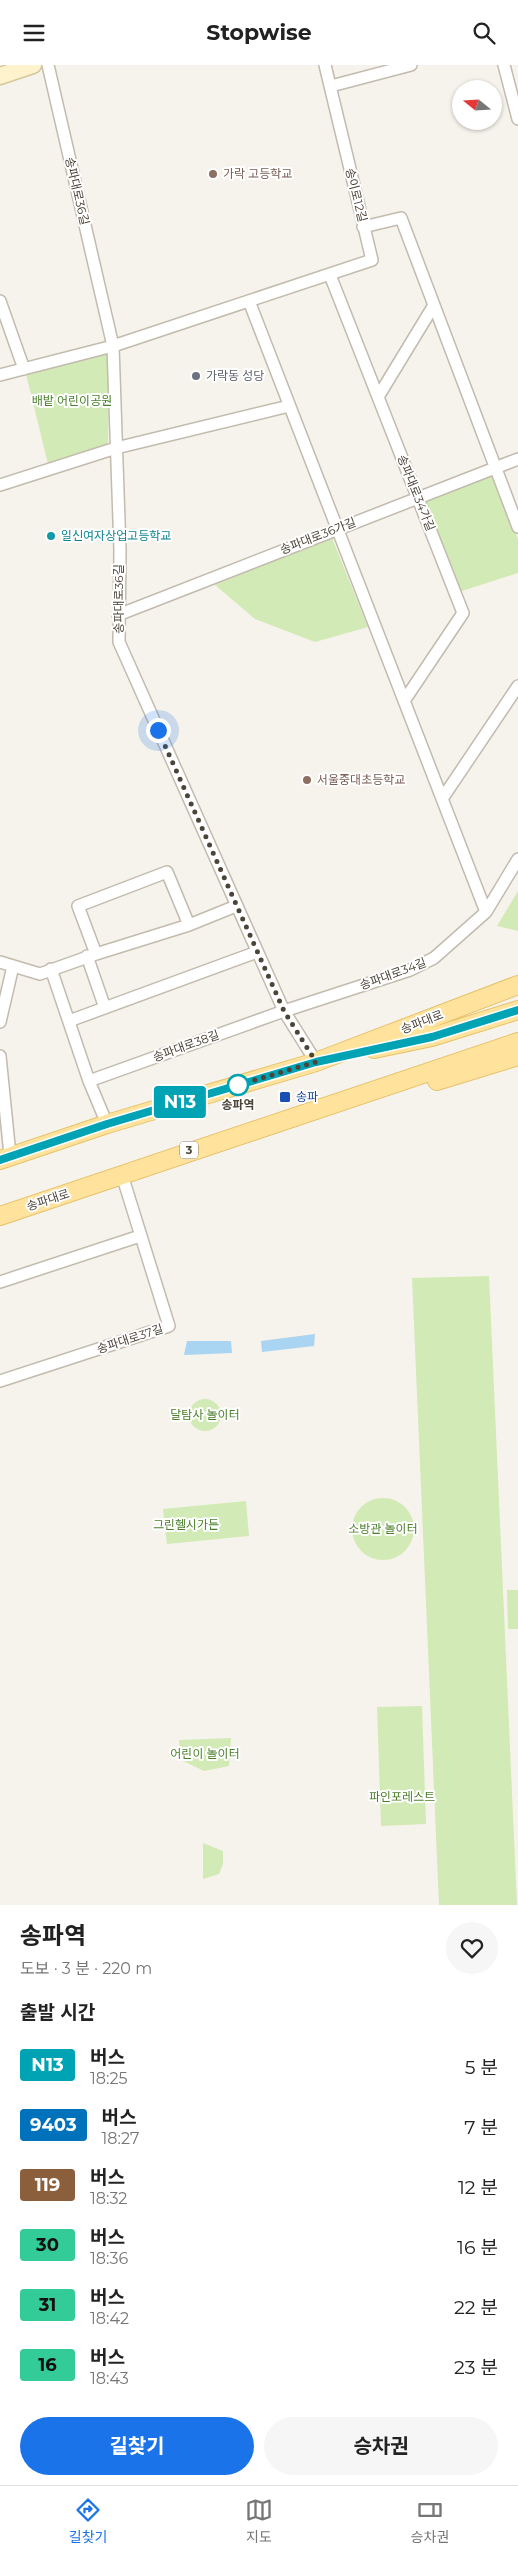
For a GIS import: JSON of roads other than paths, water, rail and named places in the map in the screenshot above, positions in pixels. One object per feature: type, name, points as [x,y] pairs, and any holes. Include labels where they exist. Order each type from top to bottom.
[{"type":"main road","name":"송파대로","points":[[5,1157],[107,1124],[316,1062],[518,985]]},
{"type":"main road","points":[[316,1062],[432,1037],[518,1010]]},
{"type":"main road","name":"3","points":[[379,1087],[518,1041]]},
{"type":"main road","points":[[379,1087],[418,1086],[518,1056]]},
{"type":"main road","name":"송파대로","points":[[0,1215],[379,1087]]},
{"type":"street","points":[[0,75],[34,65]]},
{"type":"street","name":"송파대로36길","points":[[48,65],[113,347],[120,550],[119,642],[284,1011],[316,1062]]},
{"type":"street","name":"송이로12길","points":[[325,65],[363,227],[401,218],[518,527]]},
{"type":"street","points":[[331,86],[411,65]]},
{"type":"street","points":[[504,65],[518,119]]},
{"type":"street","points":[[0,375],[113,347],[372,261],[363,227]]},
{"type":"street","name":"송파대로34가길","points":[[330,275],[463,613],[404,701]]},
{"type":"street","points":[[0,301],[24,369]]},
{"type":"street","points":[[249,301],[486,912]]},
{"type":"street","points":[[378,397],[434,305]]},
{"type":"street","points":[[0,485],[116,448],[289,407]]},
{"type":"street","name":"송파대로36가길","points":[[118,615],[336,528],[518,459]]},
{"type":"street","points":[[442,799],[518,686]]},
{"type":"street","name":"송파대로34길","points":[[284,1011],[410,970],[434,958],[486,912],[518,859]]},
{"type":"street","points":[[105,1008],[78,906],[167,873],[189,925]]},
{"type":"street","points":[[0,962],[40,974],[91,955],[189,925],[236,906]]},
{"type":"street","points":[[69,1021],[257,952]]},
{"type":"street","points":[[0,1022],[13,966]]},
{"type":"street","points":[[51,969],[89,1081],[107,1124]]},
{"type":"street","name":"송파대로38길","points":[[89,1081],[284,1011]]},
{"type":"street","name":"송파대로","points":[[0,1055],[5,1157]]},
{"type":"street","name":"송파대로37길","points":[[0,1381],[169,1326],[122,1175]]},
{"type":"street","points":[[0,1282],[140,1236]]},
{"type":"water","points":[[315,1334],[314,1346],[262,1352],[261,1341]]},
{"type":"water","points":[[187,1341],[231,1341],[232,1353],[184,1355]]},
{"type":"place","name":"가락 고등학교","points":[[213,174]]},
{"type":"place","name":"가락동 성당","points":[[196,376]]},
{"type":"place","name":"일신여자상업고등학교","points":[[51,536]]},
{"type":"place","name":"서울중대초등학교","points":[[307,780]]},
{"type":"place","name":"송파역","points":[[238,1085]]},
{"type":"place","name":"송파","points":[[285,1097]]},
{"type":"park label","name":"배밭 어린이공원","points":[[72,401]]},
{"type":"park label","name":"달탐사 놀이터","points":[[205,1415]]},
{"type":"park label","name":"그린헬시가든","points":[[186,1525]]},
{"type":"park label","name":"소방관 놀이터","points":[[383,1529]]},
{"type":"park label","name":"어린이 놀이터","points":[[205,1754]]},
{"type":"park label","name":"파인포레스트","points":[[402,1797]]}]
